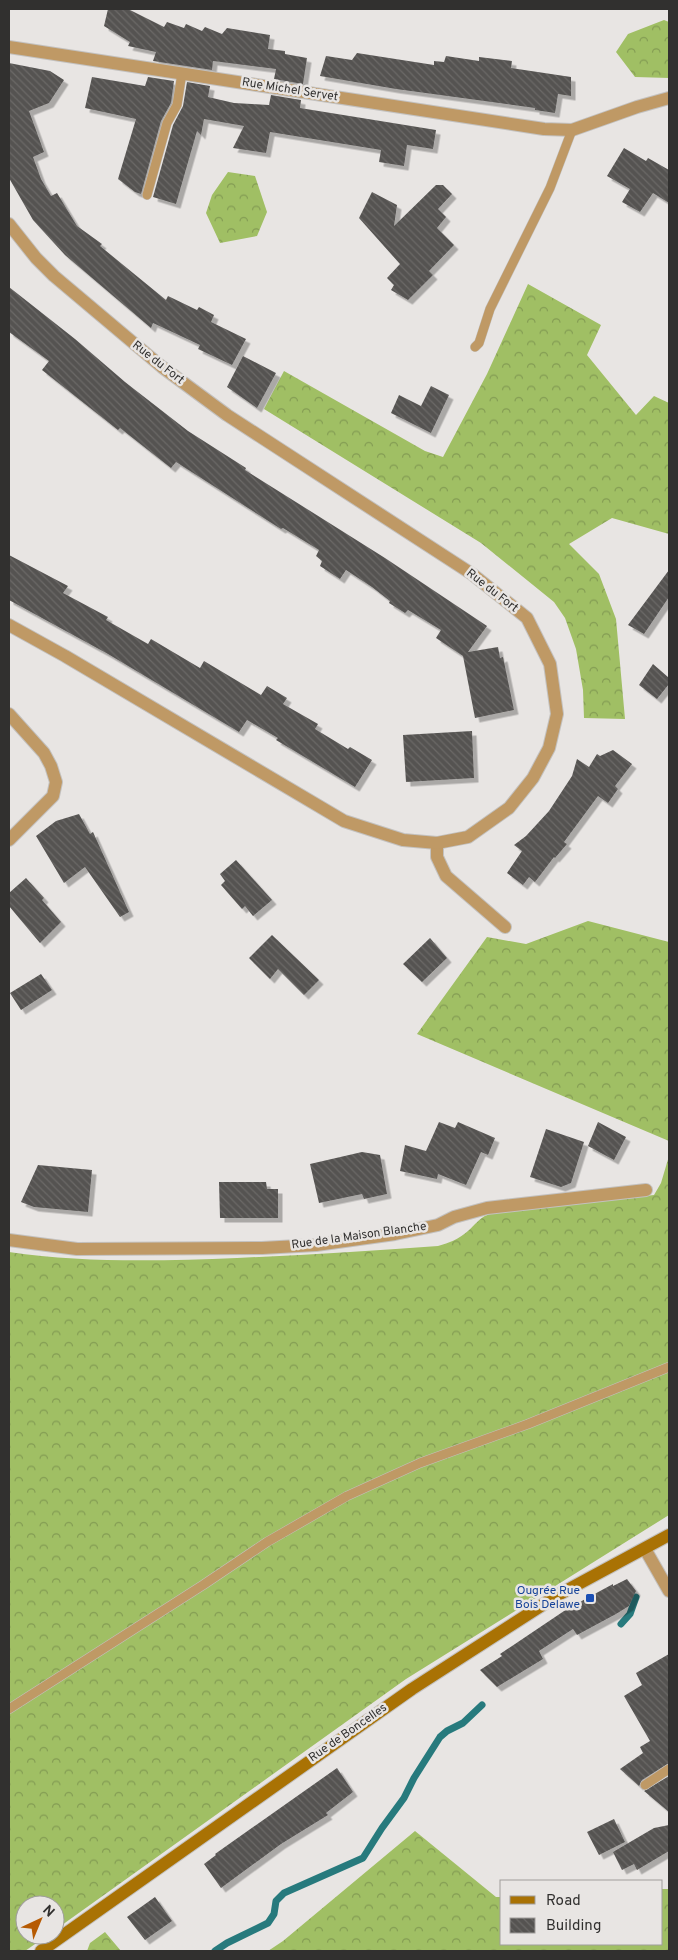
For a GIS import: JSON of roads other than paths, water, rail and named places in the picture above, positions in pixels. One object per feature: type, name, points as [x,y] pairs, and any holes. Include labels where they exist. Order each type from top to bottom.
[{"type":"main road","name":"Rue de Boncelles","points":[[41,1951],[412,1689],[558,1595],[669,1535]]},
{"type":"street","name":"Rue Michel Servet","points":[[9,47],[544,129],[572,130],[669,98]]},
{"type":"street","name":"Rue du Fort","points":[[9,224],[36,258],[54,276],[162,367],[227,415],[472,574],[527,618],[550,664],[557,714],[549,748],[533,778],[509,808],[468,837],[437,843],[403,840],[344,821],[66,656],[9,625]]},
{"type":"street","points":[[9,714],[44,753],[56,782],[53,796],[9,840]]},
{"type":"street","points":[[437,843],[440,866],[446,876],[505,927]]},
{"type":"street","name":"Rue de la Maison Blanche","points":[[9,1240],[77,1249],[252,1248],[316,1245],[395,1234],[438,1225],[454,1217],[487,1208],[646,1190]]},
{"type":"street","points":[[645,1549],[669,1591]]},
{"type":"lane","points":[[147,195],[167,123],[177,105],[182,73]]},
{"type":"lane","points":[[475,347],[479,342],[490,310],[550,188],[572,130]]},
{"type":"lane","points":[[9,1709],[267,1542],[341,1499],[420,1464],[528,1424],[669,1367]]},
{"type":"lane","points":[[645,1785],[669,1769]]},
{"type":"waterway","points":[[621,1624],[630,1614],[636,1597]]},
{"type":"waterway","points":[[215,1951],[268,1923],[274,1914],[276,1901],[284,1893],[363,1858],[404,1798],[414,1778],[440,1737],[463,1723],[482,1705]]},
{"type":"place","name":"Ougrée Rue Bois Delawe","points":[[590,1598]]}]
